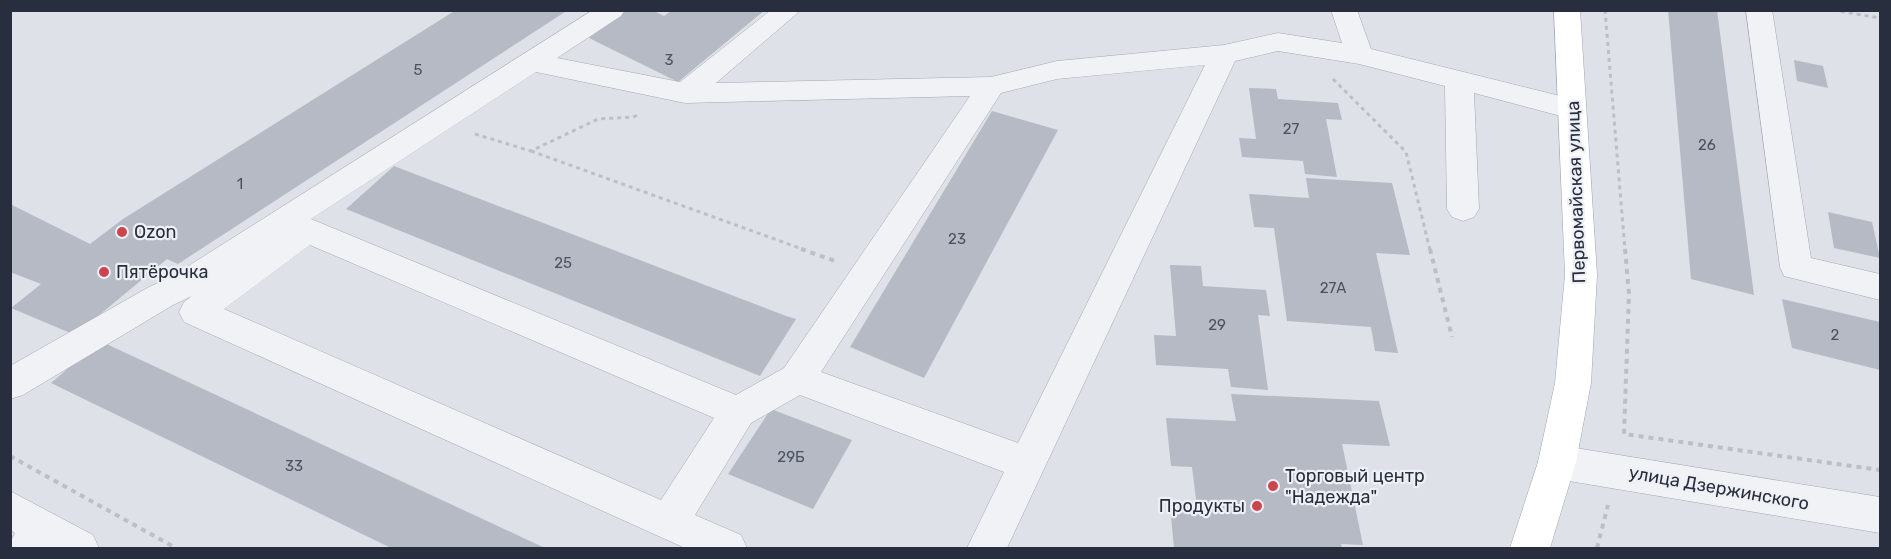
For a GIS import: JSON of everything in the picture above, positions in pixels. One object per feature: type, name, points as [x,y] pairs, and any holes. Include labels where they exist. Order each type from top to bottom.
[{"type":"main road","name":"Первомайская улица","points":[[1530,549],[1557,462],[1573,383],[1581,274],[1567,10]]},
{"type":"street","points":[[10,384],[161,296],[183,286],[369,164],[612,10]]},
{"type":"street","points":[[685,93],[788,10]]},
{"type":"street","points":[[1344,10],[1359,55]]},
{"type":"street","points":[[1759,10],[1796,267],[1881,287]]},
{"type":"street","points":[[532,62],[685,93],[991,86],[1057,70],[1224,54],[1278,42],[1359,55],[1572,109]]},
{"type":"street","points":[[987,549],[1224,54]]},
{"type":"street","points":[[1459,80],[1463,209]]},
{"type":"street","points":[[669,522],[738,412],[797,379],[991,86]]},
{"type":"street","points":[[727,549],[196,312],[307,230],[738,412]]},
{"type":"street","points":[[797,379],[1029,464]]},
{"type":"street","name":"улица Дзержинского","points":[[1557,462],[1881,515]]},
{"type":"street","points":[[10,509],[37,539],[79,549]]},
{"type":"path","points":[[1605,10],[1629,294],[1624,434],[1881,470]]},
{"type":"path","points":[[1833,10],[1881,18]]},
{"type":"path","points":[[1300,46],[1406,152],[1452,337]]},
{"type":"path","points":[[531,151],[598,119],[633,117],[685,93]]},
{"type":"path","points":[[467,132],[531,151],[867,273]]},
{"type":"path","points":[[10,456],[176,549]]},
{"type":"building","points":[[456,10],[568,10],[178,264],[167,259],[75,335],[11,308],[41,284],[10,272],[10,204],[90,244],[123,219]]},
{"type":"building","points":[[627,10],[652,10],[664,16],[672,10],[765,10],[678,82],[589,38]]},
{"type":"building","points":[[1668,10],[1717,10],[1754,295],[1691,279]]},
{"type":"building","points":[[1794,60],[1823,66],[1828,88],[1797,81]]},
{"type":"building","points":[[1249,88],[1276,89],[1278,99],[1338,103],[1342,120],[1326,119],[1337,177],[1305,174],[1303,161],[1242,157],[1239,138],[1256,139]]},
{"type":"building","points":[[992,111],[1058,130],[924,378],[850,347]]},
{"type":"building","points":[[394,166],[796,319],[760,376],[346,209]]},
{"type":"building","points":[[1306,178],[1392,183],[1410,255],[1376,253],[1398,353],[1375,351],[1371,327],[1287,321],[1274,228],[1254,227],[1249,194],[1309,198]]},
{"type":"building","points":[[1828,212],[1872,222],[1880,258],[1834,248]]},
{"type":"building","points":[[1170,265],[1201,266],[1203,286],[1266,290],[1270,316],[1258,315],[1268,390],[1231,387],[1228,369],[1156,365],[1154,335],[1176,336]]},
{"type":"building","points":[[1782,299],[1880,322],[1880,370],[1792,348]]},
{"type":"building","points":[[100,341],[545,548],[391,548],[51,383]]},
{"type":"building","name":"Торговый центр \"Надежда\"","points":[[1231,394],[1379,401],[1390,446],[1342,444],[1363,545],[1341,544],[1342,548],[1174,548],[1170,506],[1197,507],[1192,467],[1171,466],[1166,418],[1236,421]]},
{"type":"building","points":[[771,409],[852,440],[813,509],[728,474]]},
{"type":"place","name":"Ozon","points":[[122,232]]},
{"type":"place","name":"Пятёрочка","points":[[104,272]]},
{"type":"place","name":"Торговый центр \"Надежда\"","points":[[1273,486]]},
{"type":"place","name":"Продукты","points":[[1257,506]]}]
